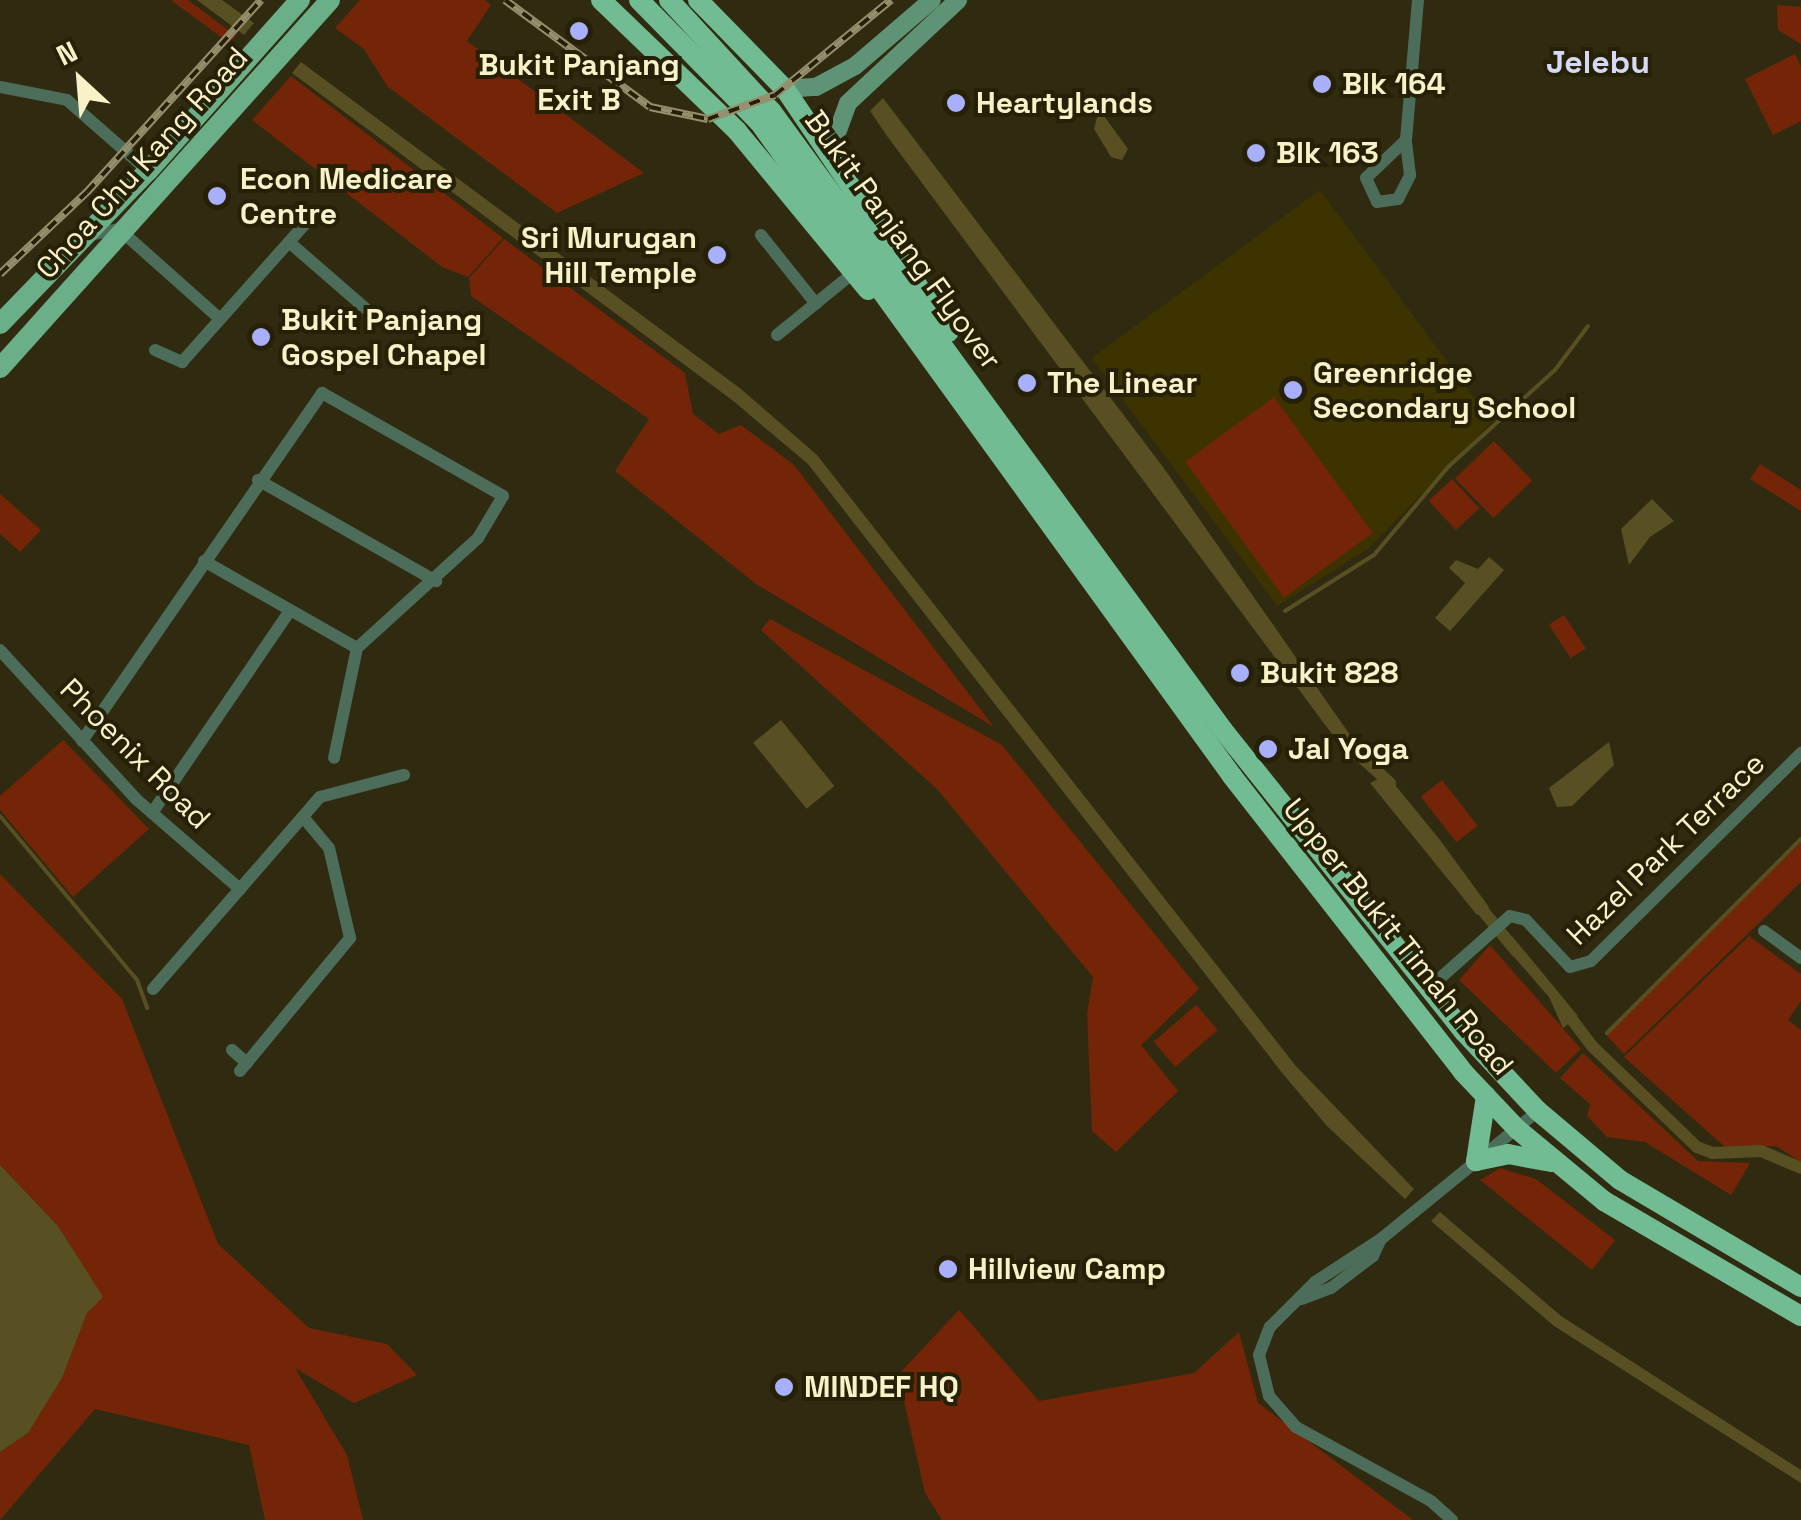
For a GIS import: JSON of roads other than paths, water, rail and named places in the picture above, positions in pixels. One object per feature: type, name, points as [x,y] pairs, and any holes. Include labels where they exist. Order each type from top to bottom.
[{"type":"highway","points":[[601,0],[737,132],[853,273],[893,310]]},
{"type":"highway","name":"Bukit Panjang Flyover","points":[[640,0],[708,64],[824,195],[893,310]]},
{"type":"highway","name":"Bukit Panjang Flyover","points":[[668,0],[748,84],[824,195],[1075,527]]},
{"type":"highway","points":[[698,0],[785,90],[830,152],[1068,501],[1075,527]]},
{"type":"highway","name":"Upper Bukit Timah Road","points":[[893,310],[1310,879],[1486,1096],[1556,1164],[1673,1245],[1801,1316]]},
{"type":"highway","name":"Upper Bukit Timah Road","points":[[1075,527],[1222,730],[1429,988],[1538,1111],[1620,1180],[1801,1288]]},
{"type":"highway","points":[[1486,1096],[1476,1161],[1508,1154],[1556,1164]]},
{"type":"highway","points":[[1673,1245],[1685,1232],[1682,1218]]},
{"type":"main road","name":"Choa Chu Kang Road","points":[[0,324],[148,171],[300,0]]},
{"type":"main road","name":"Choa Chu Kang Road","points":[[4,360],[119,228],[330,0]]},
{"type":"main road","points":[[785,90],[831,80],[932,0]]},
{"type":"main road","points":[[830,152],[848,103],[910,40],[958,0]]},
{"type":"main road","points":[[890,36],[898,44],[910,40]]},
{"type":"street","points":[[1406,140],[1366,178],[1377,202],[1398,199],[1406,188],[1411,154],[1406,140],[1418,0]]},
{"type":"street","points":[[0,88],[67,100],[148,171]]},
{"type":"street","points":[[155,350],[179,364],[311,217]]},
{"type":"street","points":[[77,247],[107,226],[119,228],[220,319]]},
{"type":"street","points":[[760,235],[816,304]]},
{"type":"street","points":[[289,242],[365,308]]},
{"type":"street","points":[[777,334],[853,273]]},
{"type":"street","points":[[82,741],[258,480],[322,393],[370,416],[503,496],[478,538],[436,581],[357,648],[334,758]]},
{"type":"street","points":[[258,480],[436,581]]},
{"type":"street","points":[[204,561],[357,648]]},
{"type":"street","points":[[152,813],[290,610]]},
{"type":"street","name":"Phoenix Road","points":[[0,650],[152,813],[240,889]]},
{"type":"street","name":"Hazel Park Terrace","points":[[1429,988],[1502,919],[1520,916],[1570,966],[1581,967],[1801,754]]},
{"type":"street","points":[[153,990],[320,797],[404,774]]},
{"type":"street","points":[[232,1050],[243,1067],[350,938],[329,848],[303,817]]},
{"type":"street","points":[[1764,931],[1801,958]]},
{"type":"street","points":[[1452,1520],[1278,1410],[1262,1381],[1259,1355],[1270,1327],[1300,1300],[1332,1288],[1373,1256],[1381,1240],[1538,1111]]},
{"type":"waterway","points":[[1285,611],[1374,555],[1448,467],[1555,370],[1588,326]]},
{"type":"waterway","points":[[1350,747],[1390,783]]},
{"type":"waterway","points":[[0,816],[137,980],[147,1008]]},
{"type":"waterway","points":[[1607,1033],[1801,839]]},
{"type":"waterway","points":[[1475,901],[1516,951]]},
{"type":"waterway","points":[[1564,1009],[1592,1046],[1697,1147],[1713,1153],[1761,1151],[1801,1168]]},
{"type":"railway","points":[[0,274],[87,192],[261,0]]},
{"type":"railway","points":[[505,0],[650,107],[708,119],[775,95],[891,0]]},
{"type":"place","name":"Bukit Panjang Exit B","points":[[579,31]]},
{"type":"place","name":"Blk 164","points":[[1322,84]]},
{"type":"place","name":"Heartylands","points":[[956,103]]},
{"type":"place","name":"Blk 163","points":[[1256,153]]},
{"type":"place","name":"Econ Medicare Centre","points":[[217,196]]},
{"type":"place","name":"Sri Murugan Hill Temple","points":[[717,255]]},
{"type":"place","name":"Bukit Panjang Gospel Chapel","points":[[261,337]]},
{"type":"place","name":"The Linear","points":[[1027,383]]},
{"type":"place","name":"Greenridge Secondary School","points":[[1293,390]]},
{"type":"place","name":"Bukit 828","points":[[1240,673]]},
{"type":"place","name":"Jal Yoga","points":[[1268,749]]},
{"type":"place","name":"Hillview Camp","points":[[948,1269]]},
{"type":"place","name":"MINDEF HQ","points":[[784,1387]]},
{"type":"district","name":"Jelebu","points":[[1598,62]]}]
